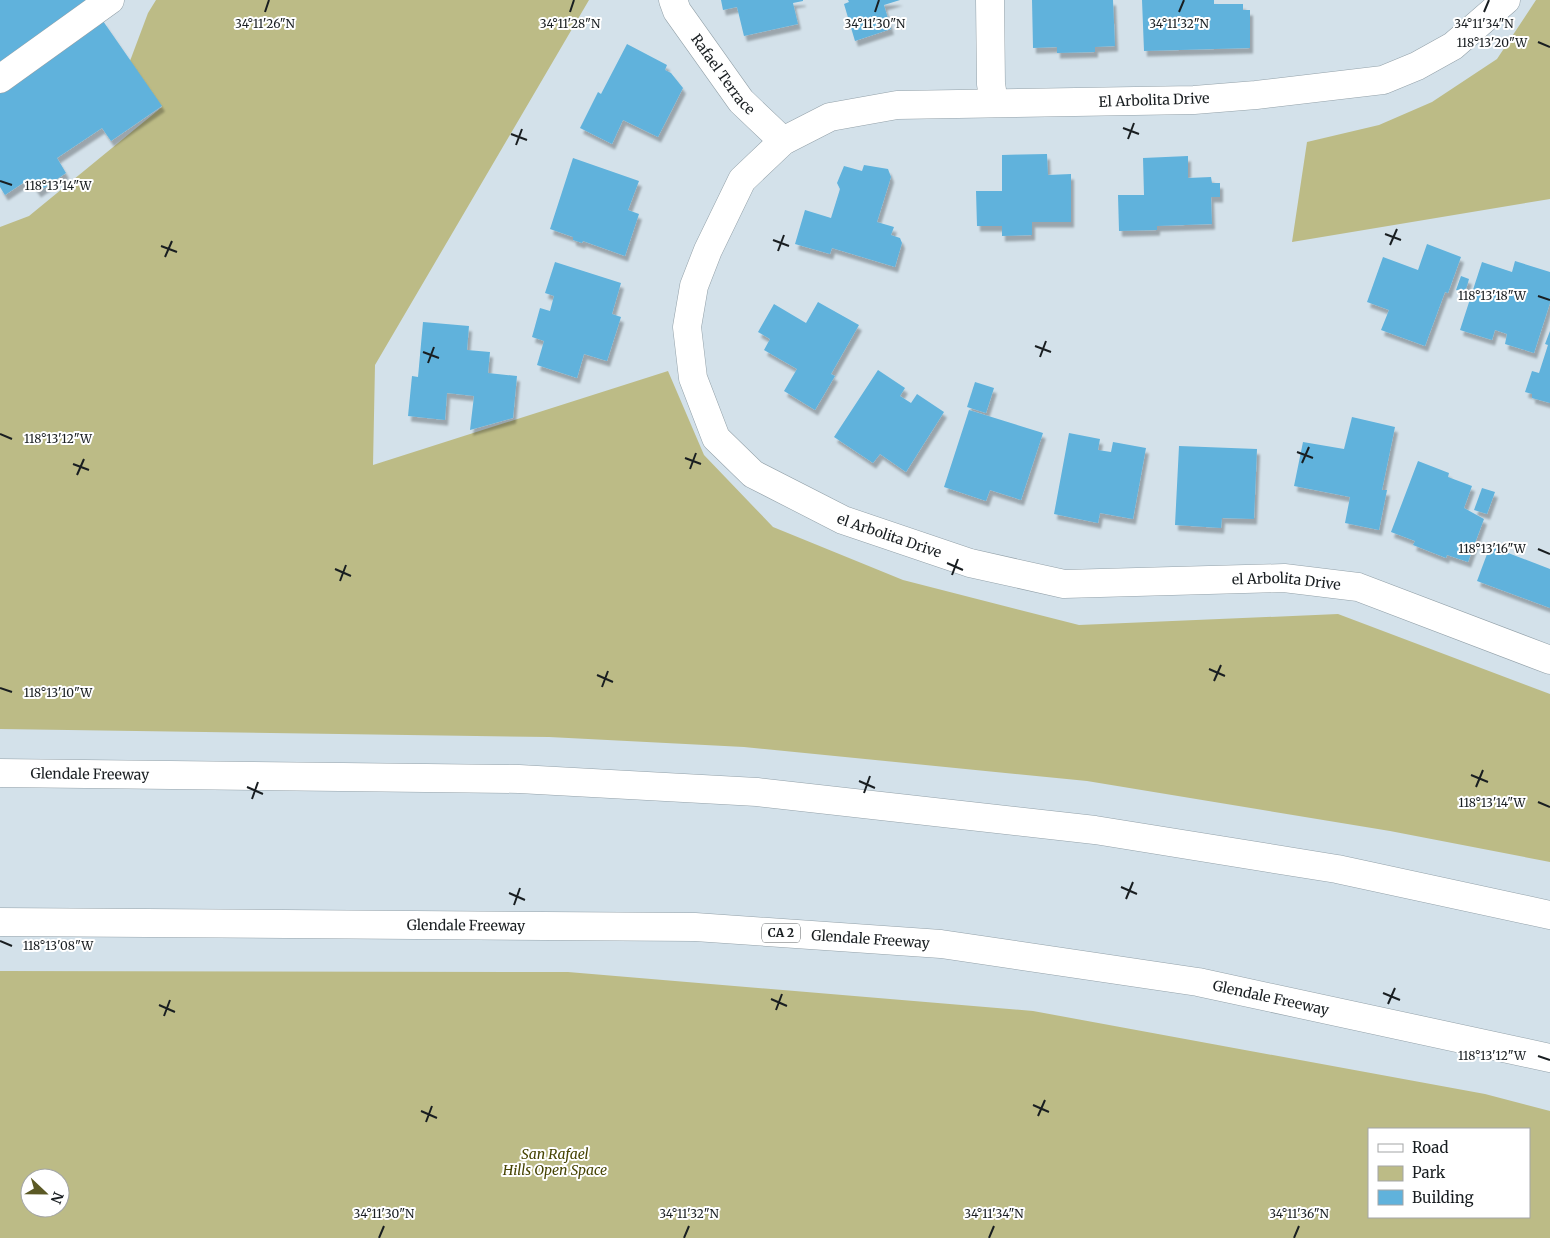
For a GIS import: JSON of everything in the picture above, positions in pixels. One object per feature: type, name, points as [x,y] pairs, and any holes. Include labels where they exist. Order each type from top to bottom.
[{"type":"main road","points":[[0,79],[110,0]]},
{"type":"main road","name":"Rafael Terrace","points":[[674,0],[677,11],[741,102],[782,140]]},
{"type":"main road","points":[[990,0],[991,84],[994,103]]},
{"type":"main road","name":"El Arbolita Drive","points":[[782,140],[830,117],[897,105],[1194,100],[1256,96],[1383,80],[1417,66],[1452,46],[1506,0]]},
{"type":"main road","name":"el Arbolita Drive","points":[[782,140],[742,180],[708,250],[694,286],[687,327],[693,378],[716,438],[753,474],[843,520],[970,563],[1064,584],[1284,578],[1358,587],[1550,660]]},
{"type":"main road","name":"Glendale Freeway","points":[[0,773],[519,779],[758,792],[1124,835],[1337,868],[1550,915]]},
{"type":"main road","name":"Glendale Freeway","points":[[0,922],[695,927],[941,944],[1198,982],[1550,1058]]},
{"type":"green space","points":[[156,0],[589,0],[375,365],[373,465],[668,371],[704,455],[773,527],[903,580],[1079,625],[1338,614],[1550,694],[1550,862],[1390,831],[1087,781],[744,747],[549,737],[0,729],[0,227],[29,216],[162,107],[130,61],[148,13]]},
{"type":"green space","points":[[1536,0],[1550,0],[1550,199],[1292,242],[1307,142],[1379,125],[1432,102],[1497,59]]},
{"type":"green space","name":"San Rafael Hills Open Space","points":[[0,971],[568,972],[1033,1011],[1485,1094],[1550,1111],[1550,1238],[0,1238]]},
{"type":"building","points":[[0,0],[98,0],[0,68]]},
{"type":"building","points":[[721,0],[803,1],[793,3],[798,24],[744,36],[737,7],[723,10]]},
{"type":"building","points":[[848,0],[900,0],[884,5],[891,29],[855,41],[844,4],[849,2]]},
{"type":"building","points":[[1032,0],[1113,0],[1115,46],[1095,47],[1095,52],[1057,53],[1057,47],[1033,48]]},
{"type":"building","points":[[1142,0],[1214,0],[1214,4],[1243,4],[1243,10],[1250,10],[1250,48],[1144,51]]},
{"type":"building","points":[[103,21],[162,106],[111,141],[102,128],[57,158],[66,173],[38,192],[29,179],[5,195],[0,187],[0,92]]},
{"type":"building","points":[[627,44],[667,65],[665,70],[671,73],[683,88],[658,137],[623,120],[612,144],[580,128],[598,92],[601,94]]},
{"type":"building","points":[[1047,154],[1048,175],[1071,174],[1071,222],[1032,222],[1032,235],[1002,236],[1002,226],[977,226],[976,191],[1002,191],[1002,155]]},
{"type":"building","points":[[1188,156],[1188,178],[1211,177],[1212,183],[1220,183],[1220,197],[1211,197],[1212,224],[1157,226],[1157,230],[1119,231],[1118,195],[1144,195],[1143,158]]},
{"type":"building","points":[[573,158],[639,181],[628,210],[639,214],[625,256],[583,241],[582,243],[573,240],[573,237],[550,229]]},
{"type":"building","points":[[864,165],[888,169],[891,177],[877,222],[894,227],[891,235],[900,238],[902,243],[895,267],[832,248],[830,254],[795,244],[805,210],[831,218],[840,189],[837,183],[844,166],[862,171]]},
{"type":"building","points":[[1427,244],[1461,257],[1448,293],[1445,292],[1425,346],[1381,330],[1389,310],[1367,302],[1383,257],[1418,270]]},
{"type":"building","points":[[1515,261],[1550,272],[1550,303],[1534,353],[1505,344],[1507,334],[1495,330],[1492,340],[1460,330],[1482,262],[1512,272]]},
{"type":"building","points":[[555,262],[621,283],[612,314],[621,317],[607,361],[584,354],[577,378],[537,365],[544,341],[532,337],[540,308],[550,311],[554,296],[545,293]]},
{"type":"building","points":[[1461,276],[1469,279],[1465,293],[1456,290]]},
{"type":"building","points":[[818,302],[859,325],[831,374],[835,376],[815,410],[784,391],[797,369],[764,350],[770,339],[758,332],[774,304],[806,323]]},
{"type":"building","points":[[423,322],[469,326],[467,350],[490,352],[488,373],[517,376],[513,418],[470,430],[474,396],[447,393],[445,420],[408,416],[412,376],[418,377]]},
{"type":"building","points":[[1550,331],[1550,403],[1532,398],[1532,394],[1525,392],[1532,371],[1539,373],[1548,345],[1545,344]]},
{"type":"building","points":[[878,370],[905,388],[900,396],[911,403],[917,394],[944,412],[906,472],[880,454],[873,463],[834,437]]},
{"type":"building","points":[[975,382],[994,388],[986,413],[967,407]]},
{"type":"building","points":[[969,410],[1043,433],[1021,500],[990,490],[986,501],[944,487]]},
{"type":"building","points":[[1352,417],[1395,427],[1382,490],[1387,490],[1379,530],[1345,523],[1350,497],[1294,486],[1303,442],[1344,449]]},
{"type":"building","points":[[1069,433],[1100,439],[1098,450],[1111,452],[1113,442],[1146,448],[1133,519],[1100,513],[1098,523],[1054,514]]},
{"type":"building","points":[[1179,446],[1257,449],[1254,519],[1222,518],[1221,528],[1175,525]]},
{"type":"building","points":[[1418,461],[1449,473],[1448,477],[1472,486],[1464,508],[1484,519],[1468,562],[1447,555],[1446,558],[1413,545],[1415,541],[1391,532]]},
{"type":"building","points":[[1482,488],[1495,492],[1487,514],[1474,510]]},
{"type":"building","points":[[1490,546],[1550,569],[1550,608],[1477,581]]}]
